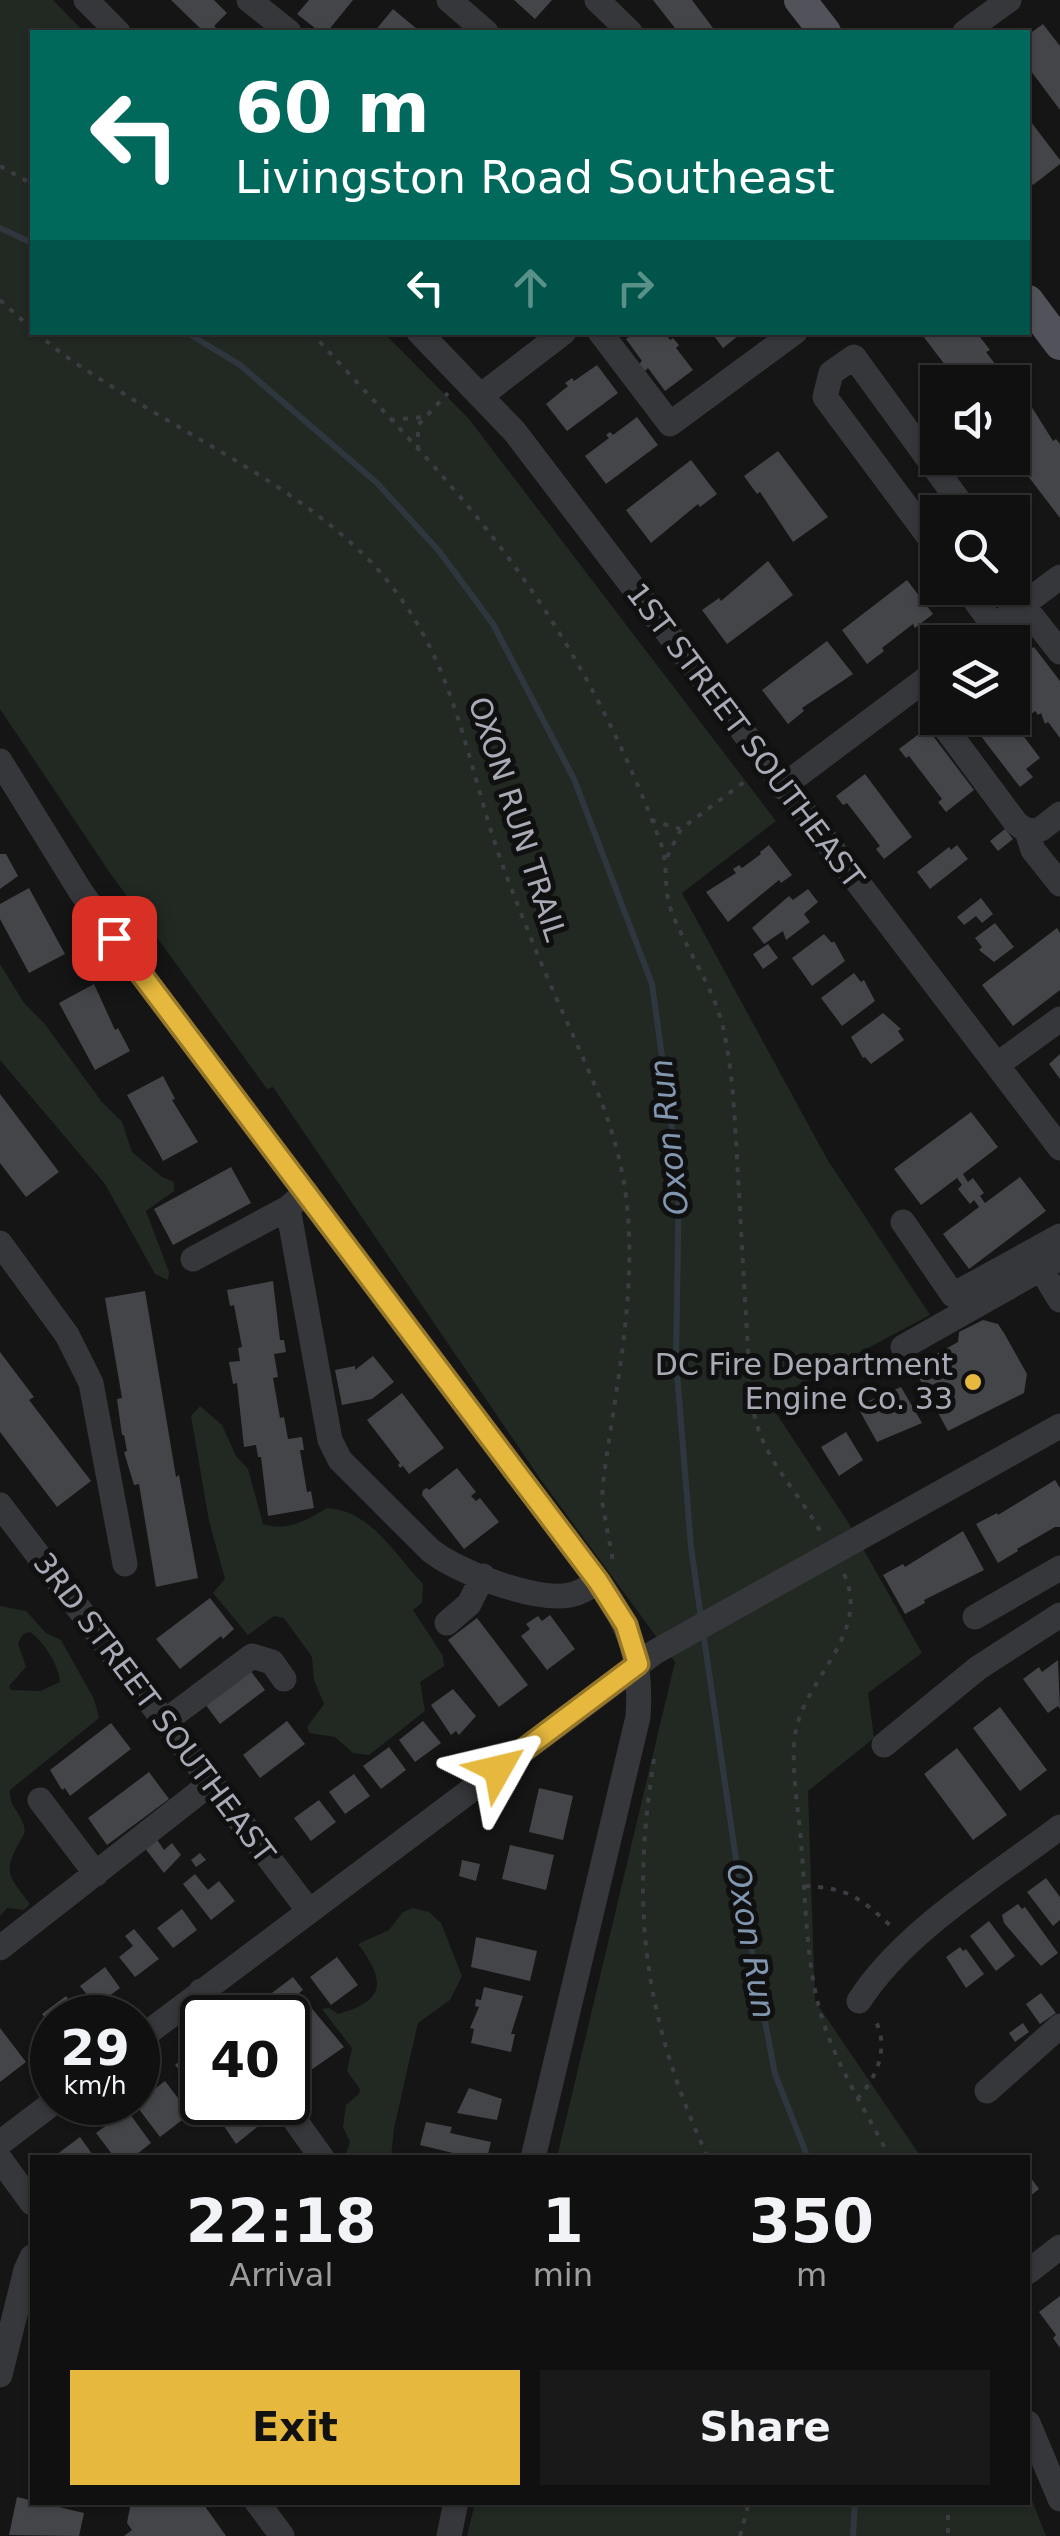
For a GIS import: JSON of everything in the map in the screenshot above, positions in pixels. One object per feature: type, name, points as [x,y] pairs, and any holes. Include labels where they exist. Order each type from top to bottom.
[{"type":"main road","points":[[800,0],[822,30]]},
{"type":"main road","points":[[1030,305],[1060,344]]},
{"type":"street","points":[[86,0],[116,30]]},
{"type":"street","points":[[249,0],[286,30]]},
{"type":"street","points":[[450,0],[484,30]]},
{"type":"street","points":[[597,0],[628,30]]},
{"type":"street","points":[[969,30],[1009,0]]},
{"type":"street","name":"1ST STREET SOUTHEAST","points":[[422,335],[482,395],[523,444],[1060,1148]]},
{"type":"street","points":[[482,395],[560,335]]},
{"type":"street","points":[[602,335],[670,424],[791,335]]},
{"type":"street","points":[[920,525],[825,397],[831,374],[854,357],[955,495]]},
{"type":"street","points":[[1030,599],[1060,577]]},
{"type":"street","points":[[995,625],[1022,605]]},
{"type":"street","points":[[1024,605],[1060,652]]},
{"type":"street","points":[[782,787],[920,683]]},
{"type":"street","points":[[916,686],[920,692]]},
{"type":"street","points":[[951,735],[1016,824],[1028,831],[1041,829],[1060,814]]},
{"type":"street","points":[[0,761],[98,915],[297,1200],[605,1571],[626,1625],[638,1664],[638,1717],[534,2155]]},
{"type":"street","points":[[1028,831],[1033,850],[1060,884]]},
{"type":"street","points":[[998,1064],[1060,1020]]},
{"type":"street","points":[[297,1200],[330,1440],[336,1453],[430,1550],[483,1576],[525,1592],[556,1596],[577,1593],[605,1571]]},
{"type":"street","points":[[193,1259],[297,1200]]},
{"type":"street","points":[[903,1222],[954,1295],[1060,1236]]},
{"type":"street","points":[[0,1243],[68,1334],[91,1382],[125,1564]]},
{"type":"street","points":[[903,1348],[1050,1263],[1060,1300]]},
{"type":"street","points":[[160,2024],[662,1648],[1060,1426]]},
{"type":"street","name":"3RD STREET SOUTHEAST","points":[[0,1505],[308,1911]]},
{"type":"street","points":[[975,1617],[1060,1568]]},
{"type":"street","points":[[447,1623],[469,1604],[483,1576]]},
{"type":"street","points":[[884,1745],[978,1668],[1060,1615]]},
{"type":"street","points":[[164,1722],[252,1656],[272,1662],[284,1679]]},
{"type":"street","points":[[0,1948],[211,1784]]},
{"type":"street","points":[[40,1800],[96,1874]]},
{"type":"street","points":[[858,2001],[875,1976],[906,1944],[1060,1826]]},
{"type":"street","points":[[987,2091],[1060,2026]]},
{"type":"street","points":[[0,2143],[30,2120]]},
{"type":"street","points":[[298,2125],[320,2155]]},
{"type":"street","points":[[0,2159],[30,2201]]},
{"type":"street","points":[[1030,2270],[1060,2247]]},
{"type":"street","points":[[0,2375],[30,2261]]},
{"type":"street","points":[[1041,2434],[1060,2499]]},
{"type":"street","points":[[258,2505],[282,2536]]},
{"type":"street","points":[[449,2536],[455,2505]]},
{"type":"path","points":[[0,166],[30,183]]},
{"type":"path","name":"OXON RUN TRAIL","points":[[0,300],[30,327]]},
{"type":"path","name":"OXON RUN TRAIL","points":[[39,335],[87,372],[296,500],[340,534],[398,595],[444,672],[507,878],[548,981],[597,1086],[618,1152],[627,1201],[629,1252],[603,1483],[605,1571]]},
{"type":"path","points":[[314,335],[496,542],[550,618],[594,694],[652,820],[666,862]]},
{"type":"path","points":[[418,450],[417,433],[424,417],[448,393]]},
{"type":"path","points":[[390,420],[424,417]]},
{"type":"path","points":[[748,779],[681,829],[670,845],[665,887],[686,946],[712,994],[728,1051],[752,1412],[766,1454],[820,1531]]},
{"type":"path","points":[[652,820],[681,829]]},
{"type":"path","points":[[844,1574],[850,1590],[844,1637],[804,1706],[795,1735],[805,1886],[819,2007],[835,2054],[888,2155]]},
{"type":"path","points":[[656,1746],[641,1866],[647,1964],[657,2023],[672,2074],[707,2155]]},
{"type":"path","points":[[805,1886],[840,1888],[856,1894],[906,1944]]},
{"type":"path","points":[[856,2098],[868,2084],[884,2044],[877,2022],[858,2001]]},
{"type":"path","points":[[740,2536],[748,2505]]},
{"type":"path","points":[[948,2505],[948,2536]]},
{"type":"shaded area","points":[[0,0],[53,0],[82,30],[30,30],[30,335],[386,335],[469,419],[776,821],[682,893],[827,1159],[930,1315],[768,1401],[848,1522],[922,1653],[868,1693],[874,1738],[808,1791],[815,2001],[920,2155],[557,2155],[675,1662],[541,1480],[273,1087],[267,1089],[110,873],[0,709]]},
{"type":"shaded area","points":[[0,964],[24,1003],[122,1122],[132,1152],[174,1182],[174,1191],[146,1211],[169,1272],[168,1280],[155,1274],[105,1184],[0,1060]]},
{"type":"shaded area","points":[[200,1406],[222,1425],[236,1456],[248,1469],[263,1524],[289,1526],[327,1508],[343,1511],[370,1525],[423,1584],[422,1603],[413,1610],[443,1656],[444,1666],[420,1682],[425,1711],[369,1755],[353,1753],[335,1737],[309,1733],[307,1727],[324,1704],[314,1680],[312,1657],[284,1618],[274,1616],[248,1635],[213,1593],[225,1579],[209,1521],[191,1416]]},
{"type":"shaded area","points":[[0,1606],[26,1611],[46,1633],[61,1640],[94,1699],[99,1718],[10,1790],[25,1831],[14,1852],[10,1874],[30,1904],[24,1910],[7,1908],[0,1916]],"holes":[[[30,1632],[54,1661],[60,1682],[40,1691],[11,1690],[9,1686],[26,1667],[18,1643],[23,1634]]]},
{"type":"shaded area","points":[[413,1908],[429,1912],[441,1923],[462,1976],[450,2000],[418,2023],[391,2155],[346,2155],[350,2142],[343,2127],[346,2105],[360,2089],[347,2071],[352,2048],[322,2009],[329,2008],[338,2014],[373,1996],[377,1979],[358,1944],[389,1930],[403,1912]]},
{"type":"shaded area","points":[[1030,2495],[1046,2536],[467,2536],[475,2505],[1030,2505]]},
{"type":"building","points":[[171,0],[214,0],[227,13],[214,26],[219,30],[202,30]]},
{"type":"building","points":[[309,0],[353,0],[329,30],[317,30],[297,14]]},
{"type":"building","points":[[514,0],[552,0],[535,19]]},
{"type":"building","points":[[653,0],[692,0],[714,30],[676,30]]},
{"type":"building","points":[[393,9],[418,30],[376,30]]},
{"type":"building","points":[[1043,24],[1060,46],[1060,110],[1030,70],[1030,34]]},
{"type":"building","points":[[1030,121],[1060,160],[1033,185],[1030,181]]},
{"type":"building","points":[[631,335],[673,338],[693,370],[665,391],[648,368],[645,371],[639,364],[642,361],[626,339]]},
{"type":"building","points":[[713,335],[739,335],[723,348]]},
{"type":"building","points":[[922,335],[979,335],[990,350],[986,352],[996,365],[945,365]]},
{"type":"building","points":[[597,365],[618,393],[567,431],[546,404],[568,386],[565,383]]},
{"type":"building","points":[[1030,404],[1053,441],[1056,439],[1060,444],[1060,518],[1027,475]]},
{"type":"building","points":[[637,417],[658,445],[606,484],[585,456],[609,438],[606,435],[610,432],[613,435]]},
{"type":"building","points":[[778,451],[828,517],[793,542],[760,492],[757,494],[744,476]]},
{"type":"building","points":[[691,460],[717,494],[700,507],[698,504],[651,543],[626,510]]},
{"type":"building","points":[[768,561],[793,595],[727,644],[702,610],[719,598],[721,601]]},
{"type":"building","points":[[907,580],[920,597],[920,605],[926,605],[933,614],[915,628],[913,624],[867,664],[842,630]]},
{"type":"building","points":[[827,641],[853,674],[802,708],[804,711],[788,724],[762,690]]},
{"type":"building","points":[[1034,647],[1060,681],[1060,738],[1048,722],[1045,724],[1041,713],[1035,711],[1030,715],[1030,649]]},
{"type":"building","points":[[920,733],[932,735],[974,790],[946,812],[938,802],[942,799],[909,756],[906,758],[899,749]]},
{"type":"building","points":[[980,735],[1023,735],[1040,758],[1026,769],[1033,777],[1020,787]]},
{"type":"building","points":[[865,774],[912,837],[884,859],[876,849],[880,846],[861,821],[836,796]]},
{"type":"building","points":[[1005,829],[1013,839],[998,851],[990,841]]},
{"type":"building","points":[[769,845],[792,875],[781,883],[779,880],[728,922],[706,892]]},
{"type":"building","points":[[957,845],[968,859],[930,889],[917,872]]},
{"type":"building","points":[[0,854],[6,854],[18,876],[0,889]]},
{"type":"building","points":[[29,888],[65,954],[29,973],[0,919],[0,904]]},
{"type":"building","points":[[808,889],[818,902],[804,914],[810,922],[786,940],[783,931],[764,944],[752,928],[789,896],[793,900]]},
{"type":"building","points":[[981,898],[993,914],[982,923],[976,916],[964,925],[957,917]]},
{"type":"building","points":[[995,923],[1014,947],[994,962],[979,950],[982,947],[975,938]]},
{"type":"building","points":[[1057,928],[1060,990],[1013,1026],[982,985]]},
{"type":"building","points":[[824,934],[834,941],[845,961],[812,986],[792,958]]},
{"type":"building","points":[[768,944],[778,958],[763,969],[753,954]]},
{"type":"building","points":[[854,973],[861,982],[864,980],[875,1001],[842,1026],[821,998]]},
{"type":"building","points":[[94,984],[115,1030],[118,1028],[130,1051],[95,1070],[59,1003]]},
{"type":"building","points":[[883,1013],[901,1029],[898,1031],[904,1040],[871,1064],[851,1037]]},
{"type":"building","points":[[1060,1054],[1060,1079],[1049,1064]]},
{"type":"building","points":[[163,1076],[175,1099],[172,1100],[198,1142],[163,1161],[127,1095]]},
{"type":"building","points":[[0,1094],[59,1172],[26,1197],[0,1163]]},
{"type":"building","points":[[971,1112],[998,1147],[963,1174],[968,1182],[973,1178],[984,1193],[980,1196],[985,1203],[1020,1177],[1046,1211],[969,1269],[943,1234],[979,1207],[974,1200],[970,1204],[958,1189],[962,1185],[957,1178],[921,1205],[894,1169]]},
{"type":"building","points":[[231,1167],[251,1203],[173,1245],[154,1209]]},
{"type":"building","points":[[273,1281],[280,1340],[284,1340],[286,1352],[274,1354],[278,1377],[273,1378],[280,1418],[284,1417],[288,1439],[302,1437],[304,1450],[300,1450],[307,1492],[311,1491],[314,1508],[268,1516],[261,1457],[256,1445],[244,1447],[237,1383],[233,1384],[229,1362],[240,1361],[238,1348],[242,1347],[227,1290]]},
{"type":"building","points":[[145,1291],[176,1477],[179,1475],[198,1578],[156,1587],[139,1484],[134,1485],[124,1452],[127,1451],[117,1399],[122,1398],[105,1298]]},
{"type":"building","name":"DC Fire Department Engine Co. 33","points":[[983,1320],[998,1324],[1004,1333],[1027,1374],[1024,1393],[948,1431],[913,1367],[958,1342],[959,1332]]},
{"type":"building","points":[[0,1352],[34,1397],[29,1400],[91,1481],[57,1507],[0,1432]]},
{"type":"building","points":[[373,1356],[394,1382],[372,1399],[342,1405],[335,1370],[355,1366],[355,1370]]},
{"type":"building","points":[[901,1387],[922,1423],[877,1442],[857,1406]]},
{"type":"building","points":[[402,1393],[444,1448],[409,1474],[403,1466],[400,1468],[367,1420]]},
{"type":"building","points":[[846,1432],[863,1460],[839,1476],[821,1447]]},
{"type":"building","points":[[457,1468],[476,1492],[471,1496],[476,1501],[480,1498],[499,1522],[464,1549],[422,1495],[423,1490],[429,1490]]},
{"type":"building","points":[[1055,1480],[1060,1488],[1060,1527],[998,1563],[976,1524]]},
{"type":"building","points":[[963,1531],[984,1570],[905,1614],[883,1575],[903,1564],[905,1567]]},
{"type":"building","points":[[210,1598],[234,1629],[180,1669],[156,1639]]},
{"type":"building","points":[[550,1615],[575,1649],[547,1670],[521,1636],[530,1629],[526,1624],[538,1616],[542,1621]]},
{"type":"building","points":[[477,1618],[528,1685],[499,1707],[448,1640]]},
{"type":"building","points":[[1058,1660],[1060,1709],[1058,1706],[1048,1713],[1023,1679]]},
{"type":"building","points":[[247,1666],[265,1690],[220,1724],[202,1700]]},
{"type":"building","points":[[453,1689],[476,1716],[459,1735],[456,1731],[451,1735],[431,1705]]},
{"type":"building","points":[[1000,1707],[1047,1770],[1020,1791],[973,1728]]},
{"type":"building","points":[[287,1721],[305,1744],[260,1778],[243,1755]]},
{"type":"building","points":[[423,1721],[441,1743],[415,1762],[399,1740]]},
{"type":"building","points":[[111,1723],[131,1749],[70,1796],[50,1770]]},
{"type":"building","points":[[389,1747],[406,1770],[381,1789],[363,1766]]},
{"type":"building","points":[[957,1748],[1007,1815],[973,1840],[924,1774]]},
{"type":"building","points":[[149,1772],[169,1799],[107,1845],[88,1818]]},
{"type":"building","points":[[354,1774],[370,1796],[345,1814],[329,1792]]},
{"type":"building","points":[[539,1788],[573,1796],[563,1840],[529,1832]]},
{"type":"building","points":[[319,1800],[336,1822],[311,1841],[294,1818]]},
{"type":"building","points":[[156,1838],[164,1850],[172,1843],[181,1855],[164,1873],[144,1847]]},
{"type":"building","points":[[510,1845],[554,1855],[546,1890],[502,1879]]},
{"type":"building","points":[[200,1853],[206,1860],[196,1867],[191,1860]]},
{"type":"building","points":[[462,1860],[480,1864],[476,1881],[459,1876]]},
{"type":"building","points":[[195,1874],[208,1890],[219,1881],[235,1901],[211,1920],[183,1884]]},
{"type":"building","points":[[1046,1878],[1060,1897],[1060,1920],[1053,1926],[1027,1892]]},
{"type":"building","points":[[1018,1904],[1022,1909],[1025,1907],[1058,1953],[1041,1966],[1004,1923],[1002,1915]]},
{"type":"building","points":[[182,1909],[197,1930],[173,1948],[157,1928]]},
{"type":"building","points":[[989,1921],[1015,1956],[996,1971],[970,1936]]},
{"type":"building","points":[[134,1929],[159,1959],[135,1977],[119,1957],[133,1946],[125,1936]]},
{"type":"building","points":[[476,1937],[537,1951],[530,1981],[471,1967]]},
{"type":"building","points":[[960,1947],[966,1949],[984,1974],[966,1988],[946,1957]]},
{"type":"building","points":[[337,1957],[358,1985],[331,2005],[310,1977]]},
{"type":"building","points":[[105,1967],[120,1988],[111,1995],[87,1995],[80,1986]]},
{"type":"building","points":[[293,1977],[303,1990],[301,1995],[269,1995]]},
{"type":"building","points":[[484,1987],[523,1996],[511,2034],[515,2034],[511,2052],[471,2043],[474,2029],[470,2028],[479,2007],[475,2006],[476,1999],[481,2000]]},
{"type":"building","points":[[1041,1993],[1056,2013],[1040,2024],[1026,2004]]},
{"type":"building","points":[[310,2006],[344,2047],[310,2069]]},
{"type":"building","points":[[1023,2023],[1029,2032],[1015,2042],[1009,2033]]},
{"type":"building","points":[[0,2028],[26,2062],[0,2082]]},
{"type":"building","points":[[165,2081],[180,2101],[180,2122],[160,2137],[151,2125],[160,2125],[160,2085]]},
{"type":"building","points":[[469,2088],[502,2099],[497,2120],[457,2113]]},
{"type":"building","points":[[426,2122],[452,2127],[450,2133],[491,2142],[488,2155],[453,2155],[420,2145]]},
{"type":"building","points":[[107,2125],[138,2125],[151,2143],[136,2155],[113,2155],[96,2133]]},
{"type":"building","points":[[223,2125],[260,2125],[236,2144]]},
{"type":"building","points":[[80,2137],[93,2155],[56,2155]]},
{"type":"building","points":[[1030,2177],[1039,2189],[1030,2196]]},
{"type":"building","points":[[1060,2296],[1060,2348],[1053,2338],[1056,2335],[1039,2312]]},
{"type":"building","points":[[17,2497],[30,2500],[30,2505],[50,2505],[84,2513],[79,2536],[9,2535]]},
{"type":"building","points":[[130,2505],[204,2505],[226,2536],[124,2536],[132,2530],[127,2523]]},
{"type":"waterway","name":"Oxon Run","points":[[0,228],[30,242]]},
{"type":"waterway","name":"Oxon Run","points":[[191,335],[240,365],[377,483],[439,551],[493,624],[574,779],[652,984],[679,1180],[676,1360],[691,1547],[701,1618]]},
{"type":"waterway","name":"Oxon Run","points":[[703,1631],[741,1894],[775,2074],[807,2155]]},
{"type":"waterway","name":"Oxon Run","points":[[853,2536],[855,2505]]},
{"type":"place","name":"DC Fire Department Engine Co. 33","points":[[973,1382]]},
{"type":"route","points":[[114,938],[598,1581],[626,1625],[638,1664],[498,1769]]}]
